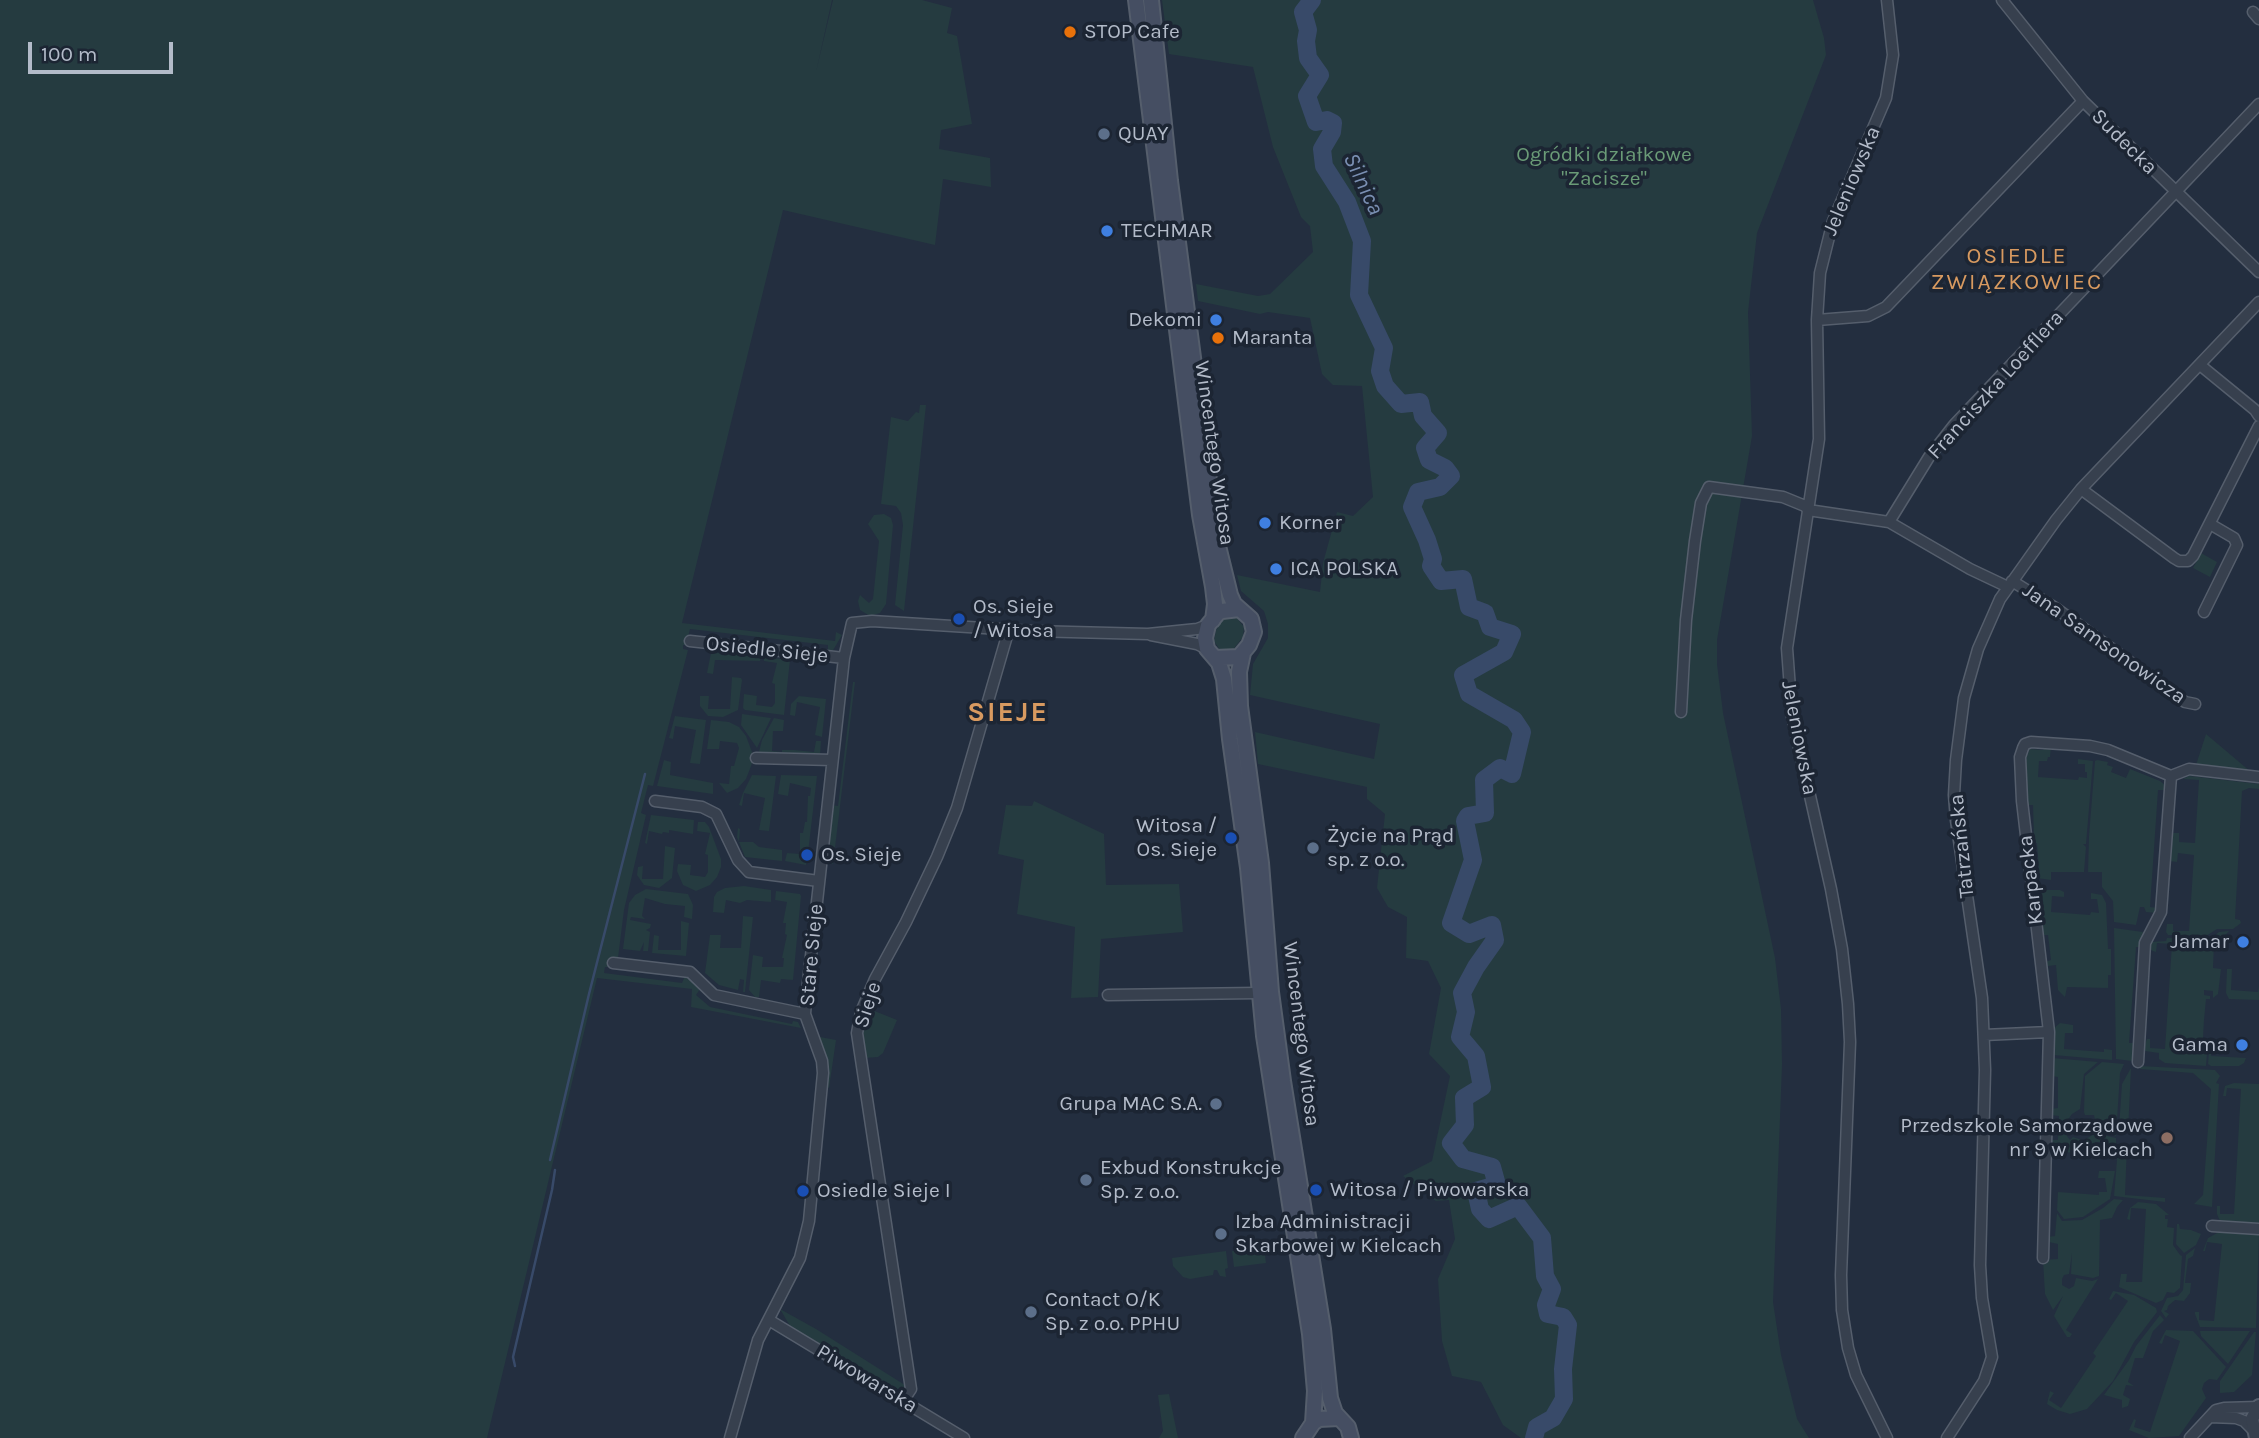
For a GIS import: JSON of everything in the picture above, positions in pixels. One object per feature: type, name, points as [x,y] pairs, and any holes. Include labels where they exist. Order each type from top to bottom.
[{"type":"main road","name":"Wincentego Witosa","points":[[1136,0],[1199,514],[1214,593],[1215,610],[1210,623]]},
{"type":"main road","name":"Wincentego Witosa","points":[[1151,0],[1170,181],[1213,513],[1228,590],[1239,609]]},
{"type":"main road","points":[[1239,609],[1251,619],[1253,639],[1243,653],[1235,658],[1211,653],[1205,638],[1210,623],[1222,611],[1239,609]]},
{"type":"main road","name":"Wincentego Witosa","points":[[1211,653],[1222,668],[1224,679],[1250,880],[1258,993],[1310,1334],[1315,1391],[1313,1423]]},
{"type":"main road","name":"Wincentego Witosa","points":[[1243,653],[1239,672],[1240,706],[1261,863],[1272,998],[1323,1329],[1329,1391],[1333,1408],[1348,1427],[1351,1438]]},
{"type":"main road","points":[[1302,1437],[1319,1419],[1339,1418]]},
{"type":"street","name":"Jeleniowska","points":[[1887,0],[1893,51],[1889,86],[1882,110],[1826,241],[1820,273],[1817,320],[1819,439],[1789,623],[1787,672],[1792,716],[1842,949],[1848,1004],[1850,1042],[1841,1264],[1842,1310],[1848,1348],[1856,1375],[1887,1438]]},
{"type":"street","name":"Sudecka","points":[[2002,0],[2082,101],[2259,272]]},
{"type":"street","points":[[1817,320],[1868,316],[1886,307],[2082,101]]},
{"type":"street","name":"Franciszka Loefflera","points":[[1889,522],[1940,441],[2259,104]]},
{"type":"street","name":"Tatrzańska","points":[[1947,1438],[1984,1381],[1992,1357],[1982,1298],[1980,1265],[1985,1070],[1982,998],[1956,820],[1956,760],[1964,698],[1978,649],[2000,599],[2056,520],[2081,489],[2259,302]]},
{"type":"street","points":[[2200,365],[2259,416]]},
{"type":"street","points":[[2081,489],[2179,561],[2192,558],[2259,426]]},
{"type":"street","name":"Jana Samsonowicza","points":[[1681,712],[1686,620],[1695,541],[1701,503],[1709,487],[1783,497],[1805,506],[1808,510],[1889,522],[1970,569],[2010,584],[2057,609],[2185,702],[2195,704]]},
{"type":"street","points":[[2204,612],[2237,545],[2234,538],[2210,524]]},
{"type":"street","name":"Stare Sieje","points":[[730,1438],[758,1340],[800,1258],[809,1221],[823,1073],[820,1054],[805,1014],[846,639],[852,623],[890,622],[1009,629]]},
{"type":"street","points":[[1009,629],[1147,634],[1197,629],[1210,623]]},
{"type":"street","name":"Sieje","points":[[903,1401],[911,1389],[857,1034],[861,1012],[875,979],[937,858],[957,808],[1009,629]]},
{"type":"street","points":[[1147,634],[1197,644],[1211,653]]},
{"type":"street","name":"Osiedle Sieje","points":[[690,641],[844,658]]},
{"type":"street","name":"Karpacka","points":[[2043,1258],[2049,1032],[2022,801],[2020,767],[2023,748],[2031,742],[2095,746],[2171,776]]},
{"type":"street","points":[[756,758],[832,760]]},
{"type":"street","points":[[2138,1062],[2145,943],[2161,912],[2171,776],[2189,769],[2259,777]]},
{"type":"street","points":[[656,801],[702,807],[716,814],[738,860],[750,872],[819,881]]},
{"type":"street","points":[[613,963],[690,972],[714,996],[805,1014]]},
{"type":"street","points":[[1108,995],[1258,993]]},
{"type":"street","points":[[1984,1035],[2049,1032]]},
{"type":"street","points":[[2211,1226],[2259,1229]]},
{"type":"street","name":"Piwowarska","points":[[769,1320],[964,1438]]},
{"type":"street","points":[[2190,1438],[2216,1410],[2258,1406],[2252,1419],[2254,1433]]},
{"type":"street","points":[[2210,1417],[2245,1421],[2254,1433]]},
{"type":"green space","points":[[0,0],[832,0],[816,72],[833,0],[922,0],[952,8],[947,33],[957,36],[972,124],[941,130],[939,149],[990,158],[991,187],[943,179],[935,245],[783,210],[682,623],[835,641],[836,632],[842,635],[832,652],[828,650],[828,645],[690,629],[686,645],[683,645],[683,649],[688,650],[653,786],[648,785],[641,813],[646,815],[624,910],[618,958],[611,958],[610,967],[605,967],[604,973],[682,983],[685,976],[700,989],[696,995],[710,1007],[792,1024],[793,1021],[798,1022],[801,1028],[691,1007],[692,989],[597,978],[487,1438],[0,1438]]},
{"type":"green space","name":"Ogródki działkowe \"Zacisze\"","points":[[1162,0],[1813,0],[1826,55],[1757,233],[1748,312],[1752,436],[1717,640],[1723,713],[1775,958],[1781,1009],[1782,1065],[1773,1302],[1781,1355],[1797,1419],[1809,1438],[1521,1438],[1503,1425],[1481,1382],[1452,1376],[1442,1341],[1438,1279],[1455,1239],[1449,1200],[1436,1201],[1403,1176],[1432,1161],[1450,1076],[1429,1054],[1441,988],[1428,961],[1406,958],[1407,917],[1388,907],[1377,888],[1385,814],[1367,799],[1367,787],[1258,764],[1255,732],[1374,759],[1380,724],[1250,695],[1253,664],[1268,638],[1268,624],[1264,611],[1241,591],[1237,575],[1320,592],[1323,563],[1337,512],[1353,516],[1373,497],[1362,386],[1333,385],[1322,374],[1310,318],[1268,312],[1260,314],[1198,301],[1196,284],[1258,296],[1270,294],[1313,252],[1310,226],[1301,217],[1273,147],[1253,67],[1169,54]]},
{"type":"green space","points":[[920,405],[926,405],[904,611],[895,605],[903,525],[901,513],[896,506],[881,504],[891,417],[908,421],[916,412],[919,413]]},
{"type":"green space","points":[[884,514],[891,518],[893,525],[886,604],[880,613],[870,616],[860,610],[858,601],[860,595],[869,603],[873,599],[879,541],[868,524],[874,515]]},
{"type":"green space","points":[[2201,553],[2217,562],[2210,577],[2193,568]]},
{"type":"green space","points":[[1226,615],[1236,617],[1244,627],[1243,637],[1234,653],[1220,650],[1214,641],[1216,630]]},
{"type":"green space","points":[[713,652],[761,657],[760,661],[715,660],[713,674],[707,673]]},
{"type":"green space","points":[[764,657],[790,660],[784,715],[743,708],[744,694],[757,696],[756,705],[772,707],[775,703],[775,684],[772,683],[777,663],[764,661]]},
{"type":"green space","points":[[732,677],[742,680],[738,710],[723,717],[708,716],[700,706],[700,696],[709,696],[708,709],[730,709]]},
{"type":"green space","points":[[853,682],[832,864],[833,847],[827,846],[832,805],[838,806]]},
{"type":"green space","points":[[799,696],[826,699],[822,737],[815,735],[820,707],[797,702],[795,716],[790,715],[791,704]]},
{"type":"green space","points":[[742,714],[771,718],[757,748],[741,725]]},
{"type":"green space","points":[[675,716],[706,720],[700,764],[690,763],[696,730],[675,726],[673,739],[669,738]]},
{"type":"green space","points":[[774,718],[784,720],[783,731],[773,731],[772,751],[814,752],[816,741],[821,741],[820,756],[758,756],[762,740]]},
{"type":"green space","points":[[711,720],[729,722],[739,727],[752,752],[753,761],[746,779],[738,788],[727,793],[719,783],[729,784],[731,766],[734,766],[739,748],[737,743],[720,741],[719,749],[707,749]]},
{"type":"green space","points":[[2206,734],[2251,772],[2196,765]]},
{"type":"green space","points":[[2044,746],[2051,746],[2050,757],[2047,761],[2039,761],[2038,777],[2078,780],[2079,777],[2087,778],[2085,764],[2078,764],[2078,759],[2093,761],[2086,844],[2083,844],[2086,847],[2084,872],[2051,872],[2051,880],[2037,878],[2032,873],[2039,872],[2037,843],[2030,843],[2029,839],[2034,838],[2033,805],[2026,805],[2026,758],[2030,749],[2043,750]]},
{"type":"green space","points":[[664,760],[671,762],[670,775],[713,783],[713,794],[657,786]]},
{"type":"green space","points":[[2097,760],[2108,762],[2107,765],[2113,767],[2111,772],[2126,778],[2130,769],[2166,786],[2166,790],[2158,790],[2150,907],[2158,908],[2158,913],[2146,912],[2144,907],[2140,907],[2136,925],[2114,922],[2113,901],[2102,887],[2102,872],[2088,872]]},
{"type":"green space","points":[[752,775],[776,776],[769,831],[759,830],[765,798],[744,793],[742,806],[739,805],[743,793]]},
{"type":"green space","points":[[781,775],[817,776],[808,853],[805,853],[804,860],[807,860],[806,865],[785,861],[787,853],[800,854],[800,833],[803,833],[807,822],[811,788],[790,783],[788,796],[778,794]]},
{"type":"green space","points":[[2189,776],[2259,784],[2259,789],[2249,788],[2242,791],[2235,919],[2241,923],[2233,929],[2217,929],[2206,936],[2168,935],[2166,932],[2167,924],[2173,924],[2173,931],[2189,931],[2194,855],[2178,853],[2177,862],[2170,861],[2172,833],[2179,833],[2179,842],[2195,843],[2199,780],[2183,779]]},
{"type":"green space","points":[[1034,801],[1104,834],[1106,885],[1179,884],[1183,932],[1101,939],[1098,997],[1071,998],[1075,927],[1017,914],[1024,860],[998,854],[1006,805],[1032,806]]},
{"type":"green space","points":[[651,815],[694,820],[693,834],[669,830],[669,833],[662,834],[649,831],[647,844],[645,843]]},
{"type":"green space","points":[[698,822],[705,822],[709,827],[721,859],[721,867],[710,885],[696,891],[683,885],[677,871],[678,864],[691,865],[690,875],[705,877],[708,872],[708,855],[705,854],[710,833],[697,831]]},
{"type":"green space","points":[[739,842],[753,842],[759,847],[782,850],[782,861],[745,857]]},
{"type":"green space","points":[[665,846],[675,848],[672,878],[659,888],[644,885],[637,875],[638,867],[643,866],[642,879],[663,879]]},
{"type":"green space","points":[[744,886],[771,890],[771,902],[747,900],[740,903],[726,900],[724,913],[713,912],[717,892],[725,888]]},
{"type":"green space","points":[[646,889],[688,894],[693,905],[692,919],[684,917],[685,906],[645,898],[642,916],[645,919],[631,917],[630,920],[651,924],[646,930],[650,932],[648,951],[643,951],[644,942],[640,951],[623,949],[629,903],[635,895]]},
{"type":"green space","points":[[2039,890],[2064,892],[2064,897],[2052,896],[2051,912],[2090,915],[2091,912],[2099,913],[2097,899],[2091,899],[2091,893],[2102,895],[2106,903],[2108,949],[2111,949],[2108,988],[2067,987],[2065,997],[2058,990],[2056,965],[2048,966],[2047,975],[2045,962],[2051,960],[2048,935],[2042,935]]},
{"type":"green space","points":[[776,891],[801,896],[793,980],[781,979],[780,983],[761,980],[759,997],[755,997],[749,990],[753,955],[763,957],[762,967],[783,967],[782,958],[787,935],[786,923],[783,923],[787,902],[775,900]]},
{"type":"green space","points":[[743,916],[753,917],[745,992],[744,980],[740,979],[738,990],[719,985],[705,973],[710,935],[721,935],[720,948],[741,948]]},
{"type":"green space","points":[[681,921],[689,923],[686,956],[652,953],[654,935],[659,936],[658,950],[681,950]]},
{"type":"green space","points":[[2114,928],[2143,932],[2142,947],[2136,947],[2129,1043],[2133,1043],[2132,1061],[2116,1059]]},
{"type":"green space","points":[[2229,931],[2223,937],[2222,943],[2214,943],[2213,968],[2221,969],[2218,994],[2213,998],[2213,991],[2204,990],[2204,995],[2210,996],[2210,999],[2206,999],[2204,1020],[2203,1038],[2208,1041],[2206,1066],[2165,1063],[2159,1059],[2159,1053],[2145,1051],[2145,1044],[2147,1039],[2150,1039],[2150,1048],[2165,1049],[2172,944],[2157,943],[2156,952],[2151,950],[2151,942],[2166,941],[2167,938],[2210,939],[2219,932]]},
{"type":"green space","points":[[2227,969],[2232,969],[2231,990],[2258,992],[2259,986],[2259,1000],[2229,999],[2226,993]]},
{"type":"green space","points":[[867,1008],[897,1020],[883,1053],[878,1057],[864,1058],[860,1034]]},
{"type":"green space","points":[[813,1023],[820,1037],[836,1040],[829,1088],[826,1055]]},
{"type":"green space","points":[[2060,1023],[2073,1025],[2073,1033],[2065,1033],[2064,1049],[2104,1052],[2104,1049],[2112,1050],[2112,1060],[2053,1055],[2053,1029]]},
{"type":"green space","points":[[2210,1038],[2211,1056],[2246,1058],[2244,1063],[2239,1066],[2208,1064]]},
{"type":"green space","points":[[2052,1058],[2098,1062],[2084,1074],[2080,1109],[2067,1121],[2067,1136],[2070,1140],[2073,1137],[2082,1140],[2088,1153],[2088,1160],[2086,1153],[2060,1152],[2058,1159],[2050,1155],[2051,1140],[2058,1140],[2059,1116],[2051,1115],[2051,1109],[2058,1108],[2058,1077],[2052,1076]]},
{"type":"green space","points":[[2102,1062],[2124,1064],[2120,1073],[2116,1136],[2092,1127],[2094,1115],[2085,1115],[2084,1112],[2085,1076]]},
{"type":"green space","points":[[2140,1066],[2215,1070],[2220,1076],[2216,1083],[2219,1084],[2212,1207],[2194,1204],[2203,1195],[2211,1089],[2193,1073],[2140,1069]]},
{"type":"green space","points":[[2131,1068],[2126,1132],[2119,1128],[2122,1084]]},
{"type":"green space","points":[[2234,1083],[2259,1084],[2259,1223],[2220,1221],[2217,1214],[2217,1206],[2220,1206],[2220,1214],[2234,1214],[2241,1089],[2227,1088],[2226,1096],[2223,1096],[2225,1086]]},
{"type":"green space","points":[[2095,1133],[2116,1138],[2116,1146],[2108,1152],[2097,1150],[2101,1142],[2095,1142],[2096,1150],[2090,1151],[2085,1140]]},
{"type":"green space","points":[[2120,1145],[2127,1145],[2125,1195],[2165,1198],[2165,1202],[2114,1196]]},
{"type":"green space","points":[[2099,1171],[2115,1171],[2110,1199],[2083,1217],[2064,1219],[2057,1210],[2058,1192],[2099,1195],[2099,1192],[2107,1192],[2105,1178],[2098,1178]]},
{"type":"green space","points":[[2114,1199],[2123,1200],[2112,1218],[2100,1220],[2099,1276],[2093,1278],[2071,1274],[2072,1253],[2069,1274],[2062,1279],[2062,1285],[2069,1289],[2074,1286],[2076,1278],[2092,1281],[2098,1279],[2066,1330],[2072,1334],[2067,1337],[2054,1316],[2063,1296],[2053,1310],[2045,1294],[2043,1260],[2058,1259],[2058,1244],[2049,1242],[2048,1237],[2055,1236],[2057,1213],[2062,1221],[2082,1220]]},
{"type":"green space","points":[[2138,1202],[2156,1204],[2169,1215],[2165,1215],[2165,1219],[2168,1219],[2167,1227],[2174,1228],[2173,1245],[2182,1256],[2180,1288],[2174,1293],[2167,1292],[2163,1300],[2156,1303],[2119,1287],[2121,1274],[2127,1274],[2126,1282],[2142,1282],[2146,1209],[2131,1208],[2130,1220],[2127,1219],[2130,1208]]},
{"type":"green space","points":[[2177,1224],[2180,1229],[2201,1234],[2196,1245],[2184,1253],[2176,1244]]},
{"type":"green space","points":[[2221,1231],[2259,1233],[2256,1328],[2200,1327],[2195,1314],[2199,1312],[2199,1320],[2214,1321],[2222,1244],[2207,1242],[2203,1251],[2208,1238]]},
{"type":"green space","points":[[1264,1247],[1266,1263],[1234,1267],[1232,1251]]},
{"type":"green space","points":[[2195,1248],[2193,1256],[2188,1259],[2185,1283],[2191,1283],[2190,1293],[2184,1301],[2175,1300],[2168,1306],[2164,1311],[2169,1314],[2166,1318],[2161,1311],[2167,1298],[2178,1296],[2183,1290],[2186,1255]]},
{"type":"green space","points":[[1226,1251],[1226,1277],[1220,1276],[1217,1270],[1214,1270],[1213,1275],[1190,1279],[1183,1277],[1173,1266],[1172,1258]]},
{"type":"green space","points":[[2113,1291],[2134,1295],[2156,1308],[2157,1312],[2134,1342],[2113,1381],[2087,1409],[2070,1414],[2057,1410],[2047,1404],[2050,1391],[2054,1393],[2049,1400],[2061,1408],[2128,1301],[2116,1293],[2109,1299]]},
{"type":"green space","points":[[780,1309],[908,1387],[903,1391],[891,1387],[790,1326]]},
{"type":"green space","points":[[2160,1315],[2164,1320],[2153,1331],[2143,1358],[2135,1358],[2128,1382],[2134,1386],[2126,1385],[2123,1395],[2130,1399],[2128,1406],[2122,1408],[2122,1400],[2104,1395]]},
{"type":"green space","points":[[2166,1330],[2193,1331],[2226,1367],[2217,1380],[2209,1379],[2204,1383],[2202,1389],[2206,1398],[2179,1436],[2149,1438],[2129,1430],[2134,1419],[2134,1427],[2150,1432],[2180,1341],[2165,1335],[2162,1344],[2159,1343]]},
{"type":"green space","points":[[2200,1331],[2250,1331],[2228,1364],[2201,1336]]},
{"type":"green space","points":[[2254,1332],[2252,1375],[2234,1392],[2220,1393],[2220,1381]]},
{"type":"green space","points":[[1169,1394],[1178,1438],[1159,1438],[1163,1431],[1158,1395]]},
{"type":"waterway","name":"Silnica","points":[[1312,0],[1303,12],[1308,30],[1306,41],[1308,58],[1320,75],[1307,96],[1316,122],[1327,120],[1333,123],[1332,132],[1322,149],[1324,166],[1347,202],[1362,241],[1359,295],[1384,348],[1380,371],[1385,386],[1401,404],[1420,402],[1423,416],[1438,433],[1425,448],[1429,460],[1445,468],[1451,476],[1440,487],[1418,492],[1412,507],[1427,540],[1433,559],[1431,566],[1441,581],[1463,579],[1469,607],[1485,613],[1490,627],[1512,634],[1504,652],[1463,675],[1469,694],[1514,720],[1522,732],[1512,774],[1500,768],[1484,780],[1485,813],[1468,816],[1465,821],[1473,860],[1451,923],[1469,934],[1492,925],[1495,940],[1462,993],[1466,1012],[1460,1037],[1476,1056],[1482,1087],[1464,1098],[1465,1125],[1451,1143],[1463,1159],[1492,1167],[1497,1185],[1476,1191],[1480,1209],[1489,1219],[1518,1206],[1542,1238],[1545,1276],[1552,1289],[1546,1305],[1548,1314],[1563,1317],[1568,1325],[1563,1369],[1564,1399],[1553,1418],[1537,1427],[1534,1438]]},
{"type":"waterway","points":[[550,1160],[645,774]]},
{"type":"waterway","points":[[515,1366],[513,1357],[555,1170]]},
{"type":"place","name":"STOP Cafe","points":[[1070,32]]},
{"type":"place","name":"QUAY","points":[[1104,134]]},
{"type":"place","name":"TECHMAR","points":[[1107,231]]},
{"type":"place","name":"Dekomi","points":[[1216,320]]},
{"type":"place","name":"Maranta","points":[[1218,338]]},
{"type":"place","name":"Korner","points":[[1265,523]]},
{"type":"place","name":"ICA POLSKA","points":[[1276,569]]},
{"type":"place","name":"Os. Sieje / Witosa","points":[[959,619]]},
{"type":"place","name":"Witosa / Os. Sieje","points":[[1231,838]]},
{"type":"place","name":"Życie na Prąd sp. z o.o.","points":[[1313,848]]},
{"type":"place","name":"Os. Sieje","points":[[807,855]]},
{"type":"place","name":"Jamar","points":[[2243,942]]},
{"type":"place","name":"Gama","points":[[2242,1045]]},
{"type":"place","name":"Grupa MAC S.A.","points":[[1216,1104]]},
{"type":"place","name":"Przedszkole Samorządowe nr 9 w Kielcach","points":[[2167,1138]]},
{"type":"place","name":"Exbud Konstrukcje Sp. z o.o.","points":[[1086,1180]]},
{"type":"place","name":"Witosa / Piwowarska","points":[[1316,1190]]},
{"type":"place","name":"Osiedle Sieje I","points":[[803,1191]]},
{"type":"place","name":"Izba Administracji Skarbowej w Kielcach","points":[[1221,1234]]},
{"type":"place","name":"Contact O/K Sp. z o.o. PPHU","points":[[1031,1312]]},
{"type":"district","name":"OSIEDLE ZWIĄZKOWIEC","points":[[2017,269]]},
{"type":"district","name":"SIEJE","points":[[1008,713]]}]
